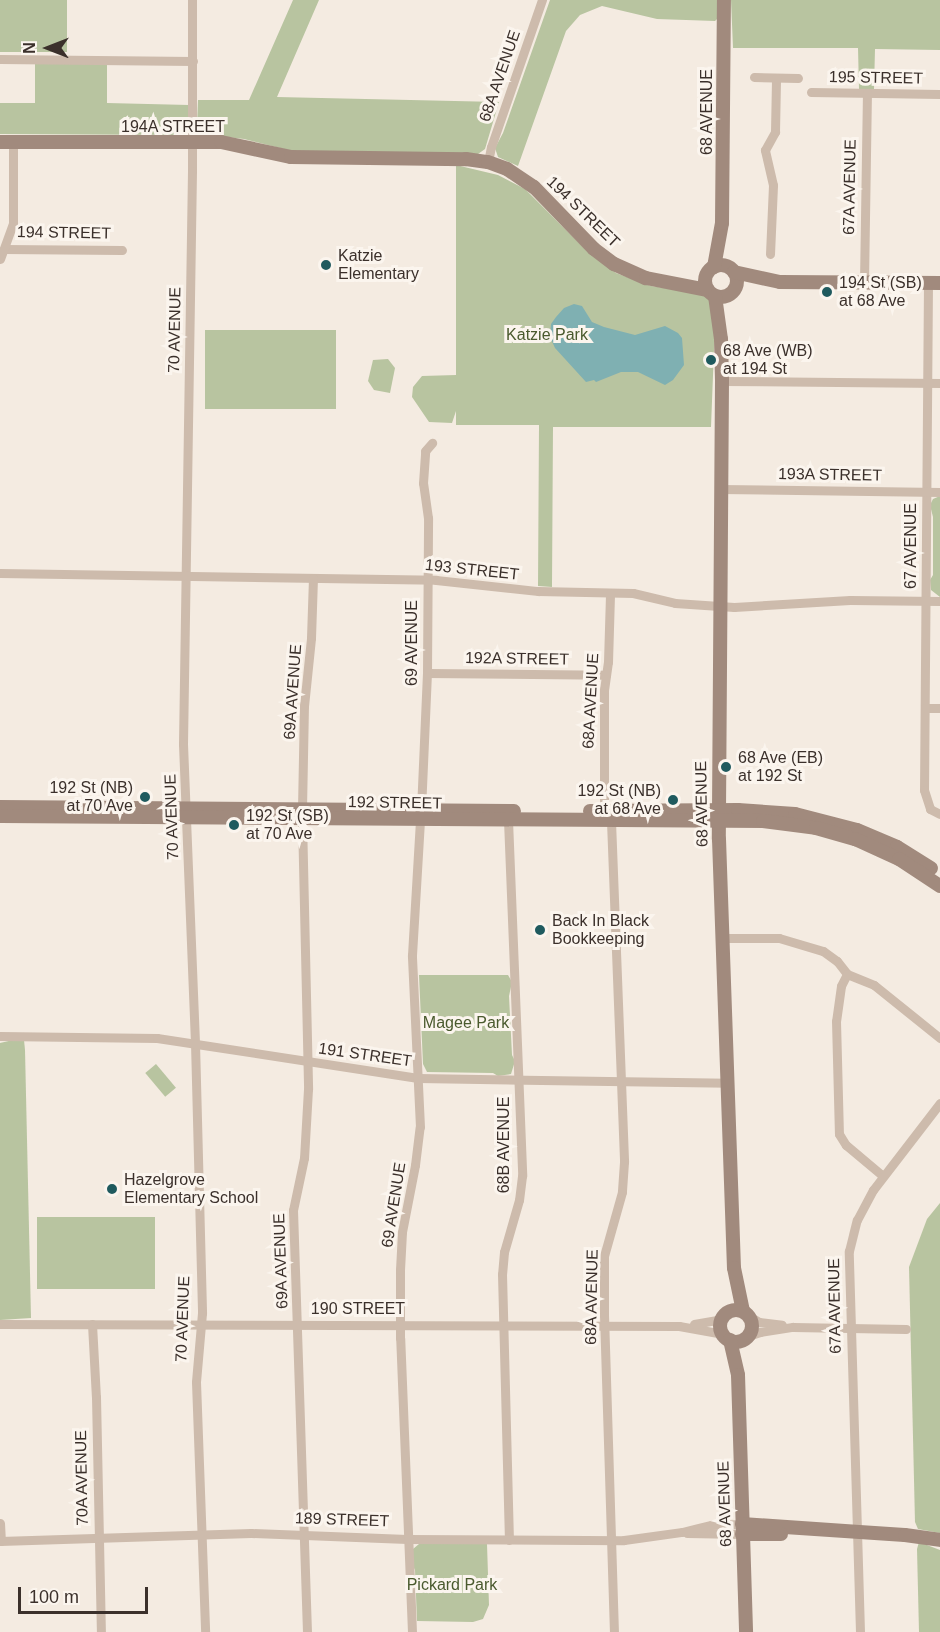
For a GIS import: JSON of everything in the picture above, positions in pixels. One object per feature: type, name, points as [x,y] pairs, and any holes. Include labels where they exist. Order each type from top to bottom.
[{"type":"street","name":"70 AVENUE","points":[[192,0],[183,744],[195,1043],[200,1324],[196,1382],[205,1632]]},
{"type":"street","name":"68A AVENUE","points":[[488,162],[490,147],[542,0]]},
{"type":"street","name":"68 AVENUE","points":[[721,270],[724,0]]},
{"type":"street","points":[[0,59],[193,61]]},
{"type":"street","points":[[754,77],[798,78]]},
{"type":"street","points":[[770,254],[773,184],[765,150],[775,132],[776,78]]},
{"type":"street","name":"195 STREET","points":[[811,92],[940,94]]},
{"type":"street","name":"67A AVENUE","points":[[864,282],[867,93]]},
{"type":"street","name":"194A STREET","points":[[7,142],[192,141],[238,144],[291,157],[446,158],[488,162]]},
{"type":"street","points":[[0,260],[13,223],[7,142]]},
{"type":"street","name":"194 STREET","points":[[488,162],[507,169],[534,187],[594,249],[614,264],[634,274],[721,293],[780,282],[934,283]]},
{"type":"street","name":"194 STREET","points":[[4,249],[122,250]]},
{"type":"street","points":[[721,270],[737,281],[721,293]]},
{"type":"street","points":[[721,270],[721,293]]},
{"type":"street","name":"194 STREET","points":[[657,280],[721,270],[780,282]]},
{"type":"street","name":"67 AVENUE","points":[[934,283],[927,383],[924,790],[930,809],[940,814]]},
{"type":"street","name":"68 AVENUE","points":[[721,293],[718,815],[736,1315]]},
{"type":"street","points":[[722,381],[940,383]]},
{"type":"street","name":"69 AVENUE","points":[[411,1632],[400,1324],[402,1232],[416,1165],[420,1127],[412,955],[427,674],[428,518],[423,483],[425,451],[432,443]]},
{"type":"street","name":"193A STREET","points":[[720,489],[940,492]]},
{"type":"street","name":"193 STREET","points":[[0,573],[427,579],[538,591],[633,593],[683,604],[719,606],[773,606],[861,600],[940,601]]},
{"type":"street","name":"69A AVENUE","points":[[307,1632],[294,1210],[304,1158],[308,1062],[302,814],[304,706],[311,638],[313,578]]},
{"type":"street","name":"68A AVENUE","points":[[610,593],[604,690],[624,1162],[621,1192],[604,1256],[604,1326],[614,1632]]},
{"type":"street","name":"192A STREET","points":[[427,674],[606,675]]},
{"type":"street","points":[[925,708],[940,708]]},
{"type":"street","name":"192 STREET","points":[[0,807],[187,813],[718,815]]},
{"type":"street","points":[[718,815],[777,812],[837,824],[897,847],[940,875]]},
{"type":"street","name":"192 STREET","points":[[0,816],[187,813]]},
{"type":"street","name":"192 STREET","points":[[302,814],[320,819],[420,815]]},
{"type":"street","name":"68B AVENUE","points":[[509,1540],[502,1326],[504,1252],[521,1191],[513,815]]},
{"type":"street","points":[[718,815],[780,822],[835,833],[899,859],[940,886]]},
{"type":"street","points":[[722,938],[778,938],[823,951],[837,961],[847,974],[874,985],[940,1038]]},
{"type":"street","points":[[847,974],[841,986],[836,1021],[839,1134],[846,1145],[884,1176],[940,1103]]},
{"type":"street","name":"191 STREET","points":[[0,1036],[139,1037],[195,1043],[418,1078],[727,1083]]},
{"type":"street","name":"67A AVENUE","points":[[860,1632],[848,1272],[851,1239],[864,1205],[884,1176]]},
{"type":"street","points":[[736,1315],[752,1327],[736,1338]]},
{"type":"street","points":[[736,1315],[736,1338]]},
{"type":"street","name":"190 STREET","points":[[0,1324],[680,1326],[736,1315],[759,1322],[793,1327],[906,1329]]},
{"type":"street","name":"70A AVENUE","points":[[92,1324],[96,1397],[101,1632]]},
{"type":"street","name":"190 STREET","points":[[680,1326],[736,1338],[793,1327]]},
{"type":"street","name":"68 AVENUE","points":[[736,1338],[746,1632]]},
{"type":"street","points":[[0,1522],[0,1541]]},
{"type":"street","name":"189 STREET","points":[[0,1541],[251,1533],[407,1539],[611,1540],[682,1532],[742,1529],[801,1535],[819,1531],[913,1535],[940,1540]]},
{"type":"green space","points":[[0,0],[67,0],[67,52],[0,52]]},
{"type":"green space","points":[[293,0],[319,0],[277,97],[499,102],[485,149],[478,154],[292,151],[244,139],[202,134],[197,126],[198,100],[249,100]]},
{"type":"green space","points":[[550,0],[718,0],[718,18],[715,21],[657,19],[602,6],[580,15],[566,31],[518,166],[498,157],[495,148],[503,133]]},
{"type":"green space","points":[[731,0],[940,0],[940,50],[875,49],[874,89],[859,89],[858,48],[733,48]]},
{"type":"green space","points":[[35,63],[107,64],[107,103],[189,105],[188,128],[180,135],[0,134],[0,103],[35,103]]},
{"type":"green space","name":"Katzie Park","points":[[456,165],[498,175],[525,189],[587,251],[616,273],[651,286],[705,294],[712,303],[715,324],[711,427],[553,427],[552,587],[538,586],[539,425],[456,425],[456,411],[452,423],[429,422],[412,397],[413,387],[422,376],[456,375]]},
{"type":"green space","points":[[205,330],[336,330],[336,409],[205,409]]},
{"type":"green space","points":[[388,359],[395,368],[390,393],[374,390],[368,381],[373,360]]},
{"type":"green space","points":[[940,496],[940,597],[931,590],[933,517],[930,505],[933,499]]},
{"type":"green space","name":"Magee Park","points":[[419,975],[508,975],[512,982],[509,996],[512,1055],[515,1061],[511,1074],[498,1076],[493,1073],[427,1072],[423,1064]]},
{"type":"green space","points":[[24,1040],[25,1050],[31,1318],[0,1320],[0,1043]]},
{"type":"green space","points":[[156,1064],[176,1088],[165,1097],[145,1073]]},
{"type":"green space","points":[[940,1203],[940,1533],[918,1529],[915,1522],[909,1267],[927,1219]]},
{"type":"green space","points":[[37,1217],[155,1217],[155,1289],[37,1289]]},
{"type":"green space","points":[[919,1542],[940,1550],[940,1632],[919,1632],[917,1549]]},
{"type":"green space","name":"Pickard Park","points":[[419,1544],[487,1544],[489,1605],[483,1619],[473,1622],[417,1621],[415,1570],[412,1564],[413,1549]]},
{"type":"water","points":[[574,304],[582,306],[592,322],[604,327],[635,335],[665,326],[678,333],[682,338],[684,365],[673,380],[665,385],[638,372],[621,372],[596,382],[594,380],[586,382],[555,348],[550,337],[551,324],[556,317],[564,308]]},
{"type":"place","name":"Katzie Elementary","points":[[326,265]]},
{"type":"place","name":"194 St (SB) at 68 Ave","points":[[827,292]]},
{"type":"place","name":"68 Ave (WB) at 194 St","points":[[711,360]]},
{"type":"place","name":"68 Ave (EB) at 192 St","points":[[726,767]]},
{"type":"place","name":"192 St (NB) at 70 Ave","points":[[145,797]]},
{"type":"place","name":"192 St (NB) at 68 Ave","points":[[673,800]]},
{"type":"place","name":"192 St (SB) at 70 Ave","points":[[234,825]]},
{"type":"place","name":"Back In Black Bookkeeping","points":[[540,930]]},
{"type":"place","name":"Hazelgrove Elementary School","points":[[112,1189]]}]
